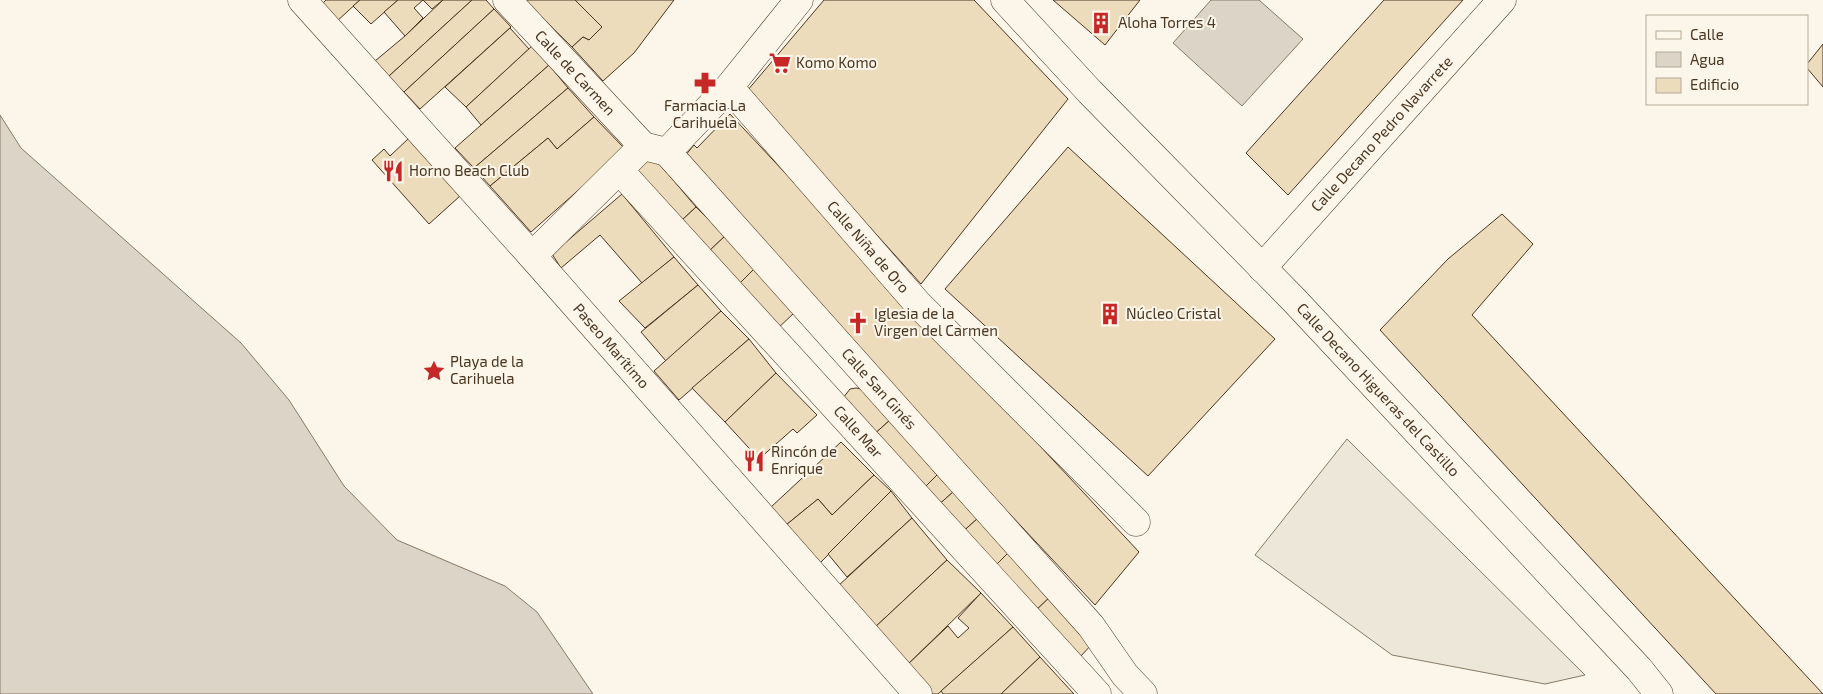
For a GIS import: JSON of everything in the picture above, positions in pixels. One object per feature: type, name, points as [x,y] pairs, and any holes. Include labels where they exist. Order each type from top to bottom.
[{"type":"street","name":"Paseo Marítimo","points":[[302,0],[532,256],[918,694]]},
{"type":"street","name":"Calle de Carmen","points":[[506,0],[655,149]]},
{"type":"street","points":[[532,256],[619,170],[655,149],[729,87],[799,0]]},
{"type":"street","name":"Calle Decano Higueras del Castillo","points":[[1005,0],[1090,92],[1339,348],[1638,669],[1659,694]]},
{"type":"street","name":"Calle Decano Pedro Navarrete","points":[[1262,268],[1502,0]]},
{"type":"street","name":"Calle Niña de Oro","points":[[729,87],[918,304],[1136,522]]},
{"type":"street","name":"Calle San Ginés","points":[[655,149],[1091,626],[1125,675],[1144,694]]},
{"type":"street","name":"Calle Mar","points":[[619,170],[1097,694]]},
{"type":"shaded area","points":[[1347,439],[1585,675],[1545,684],[1392,655],[1255,555]]},
{"type":"water","points":[[1211,0],[1259,0],[1303,39],[1242,106],[1173,43]]},
{"type":"water","points":[[0,115],[21,148],[241,343],[289,400],[344,486],[397,540],[505,586],[537,612],[593,694],[0,694]]},
{"type":"building","points":[[326,0],[360,0],[336,22],[321,5]]},
{"type":"building","points":[[360,0],[398,0],[371,24],[353,6]]},
{"type":"building","points":[[398,0],[423,0],[414,8],[423,18],[405,36],[384,12]]},
{"type":"building","points":[[423,0],[443,0],[432,9]]},
{"type":"building","points":[[443,0],[472,0],[388,77],[375,61]]},
{"type":"building","points":[[472,0],[486,0],[494,9],[404,92],[388,77]]},
{"type":"building","points":[[524,0],[575,0],[602,27],[589,40],[583,37],[572,47]]},
{"type":"building","points":[[575,0],[674,0],[634,53],[603,81],[572,47],[583,37],[589,40],[602,27]]},
{"type":"building","points":[[824,0],[974,0],[1068,99],[921,284],[747,91]]},
{"type":"building","name":"Aloha Torres 4","points":[[1053,0],[1140,0],[1105,45]]},
{"type":"building","points":[[1384,0],[1463,0],[1288,195],[1246,153]]},
{"type":"building","points":[[494,9],[511,27],[420,109],[404,92]]},
{"type":"building","points":[[510,28],[529,49],[466,107],[445,87]]},
{"type":"building","points":[[1823,44],[1823,87],[1808,69],[1808,63]]},
{"type":"building","points":[[532,46],[549,65],[481,125],[466,107]]},
{"type":"building","points":[[549,65],[568,88],[474,168],[455,148]]},
{"type":"building","points":[[568,88],[594,117],[557,149],[548,138],[490,186],[474,168]]},
{"type":"building","points":[[730,114],[1139,552],[1095,605],[680,162],[694,145],[697,148]]},
{"type":"building","points":[[594,117],[625,149],[531,232],[490,186],[548,138],[557,149]]},
{"type":"building","points":[[409,138],[460,196],[429,224],[372,160],[384,149],[390,156]]},
{"type":"building","name":"Núcleo Cristal","points":[[1068,147],[1275,339],[1148,476],[945,289]]},
{"type":"building","points":[[653,156],[696,207],[680,222],[637,170]]},
{"type":"building","points":[[622,194],[674,257],[642,283],[600,235],[561,268],[552,254]]},
{"type":"building","points":[[696,207],[725,236],[708,252],[680,222]]},
{"type":"building","points":[[1502,214],[1533,244],[1472,315],[1823,694],[1716,694],[1380,330],[1448,259]]},
{"type":"building","points":[[725,236],[755,268],[737,286],[708,252]]},
{"type":"building","points":[[674,257],[698,285],[645,328],[619,301]]},
{"type":"building","points":[[755,268],[794,313],[775,331],[737,286]]},
{"type":"building","points":[[698,285],[721,311],[666,361],[641,332]]},
{"type":"building","points":[[721,311],[749,339],[679,400],[654,371]]},
{"type":"building","points":[[749,339],[776,373],[725,422],[692,388]]},
{"type":"building","points":[[776,373],[817,415],[797,433],[793,429],[759,459],[725,422]]},
{"type":"building","points":[[850,389],[862,389],[890,420],[871,437],[843,398]]},
{"type":"building","points":[[890,420],[937,475],[920,492],[871,437]]},
{"type":"building","points":[[841,442],[874,475],[832,515],[818,499],[786,525],[771,507]]},
{"type":"building","points":[[874,475],[891,491],[819,564],[786,525],[818,499],[832,515]]},
{"type":"building","points":[[937,475],[953,492],[935,508],[920,492]]},
{"type":"building","points":[[891,491],[912,518],[847,577],[828,554]]},
{"type":"building","points":[[953,492],[977,519],[959,535],[935,508]]},
{"type":"building","points":[[912,518],[947,560],[872,630],[838,586]]},
{"type":"building","points":[[977,519],[1009,552],[992,569],[959,535]]},
{"type":"building","points":[[1009,552],[1051,596],[1033,613],[992,569]]},
{"type":"building","points":[[947,560],[981,593],[904,668],[872,630]]},
{"type":"building","points":[[981,593],[1013,627],[938,694],[927,694],[904,668],[948,626],[958,638],[969,628],[958,618]]},
{"type":"building","points":[[1051,596],[1093,643],[1080,657],[1033,613]]},
{"type":"building","points":[[1013,627],[1040,657],[1001,694],[943,694],[941,691]]},
{"type":"building","points":[[1040,657],[1074,694],[1001,694]]},
{"type":"place","name":"Aloha Torres 4","points":[[1101,23]]},
{"type":"place","name":"Komo Komo","points":[[780,63]]},
{"type":"place","name":"Farmacia La Carihuela","points":[[705,83]]},
{"type":"place","name":"Horno Beach Club","points":[[393,171]]},
{"type":"place","name":"Núcleo Cristal","points":[[1110,314]]},
{"type":"place","name":"Iglesia de la Virgen del Carmen","points":[[858,323]]},
{"type":"place","name":"Playa de la Carihuela","points":[[434,371]]},
{"type":"place","name":"Rincón de Enrique","points":[[754,461]]}]
